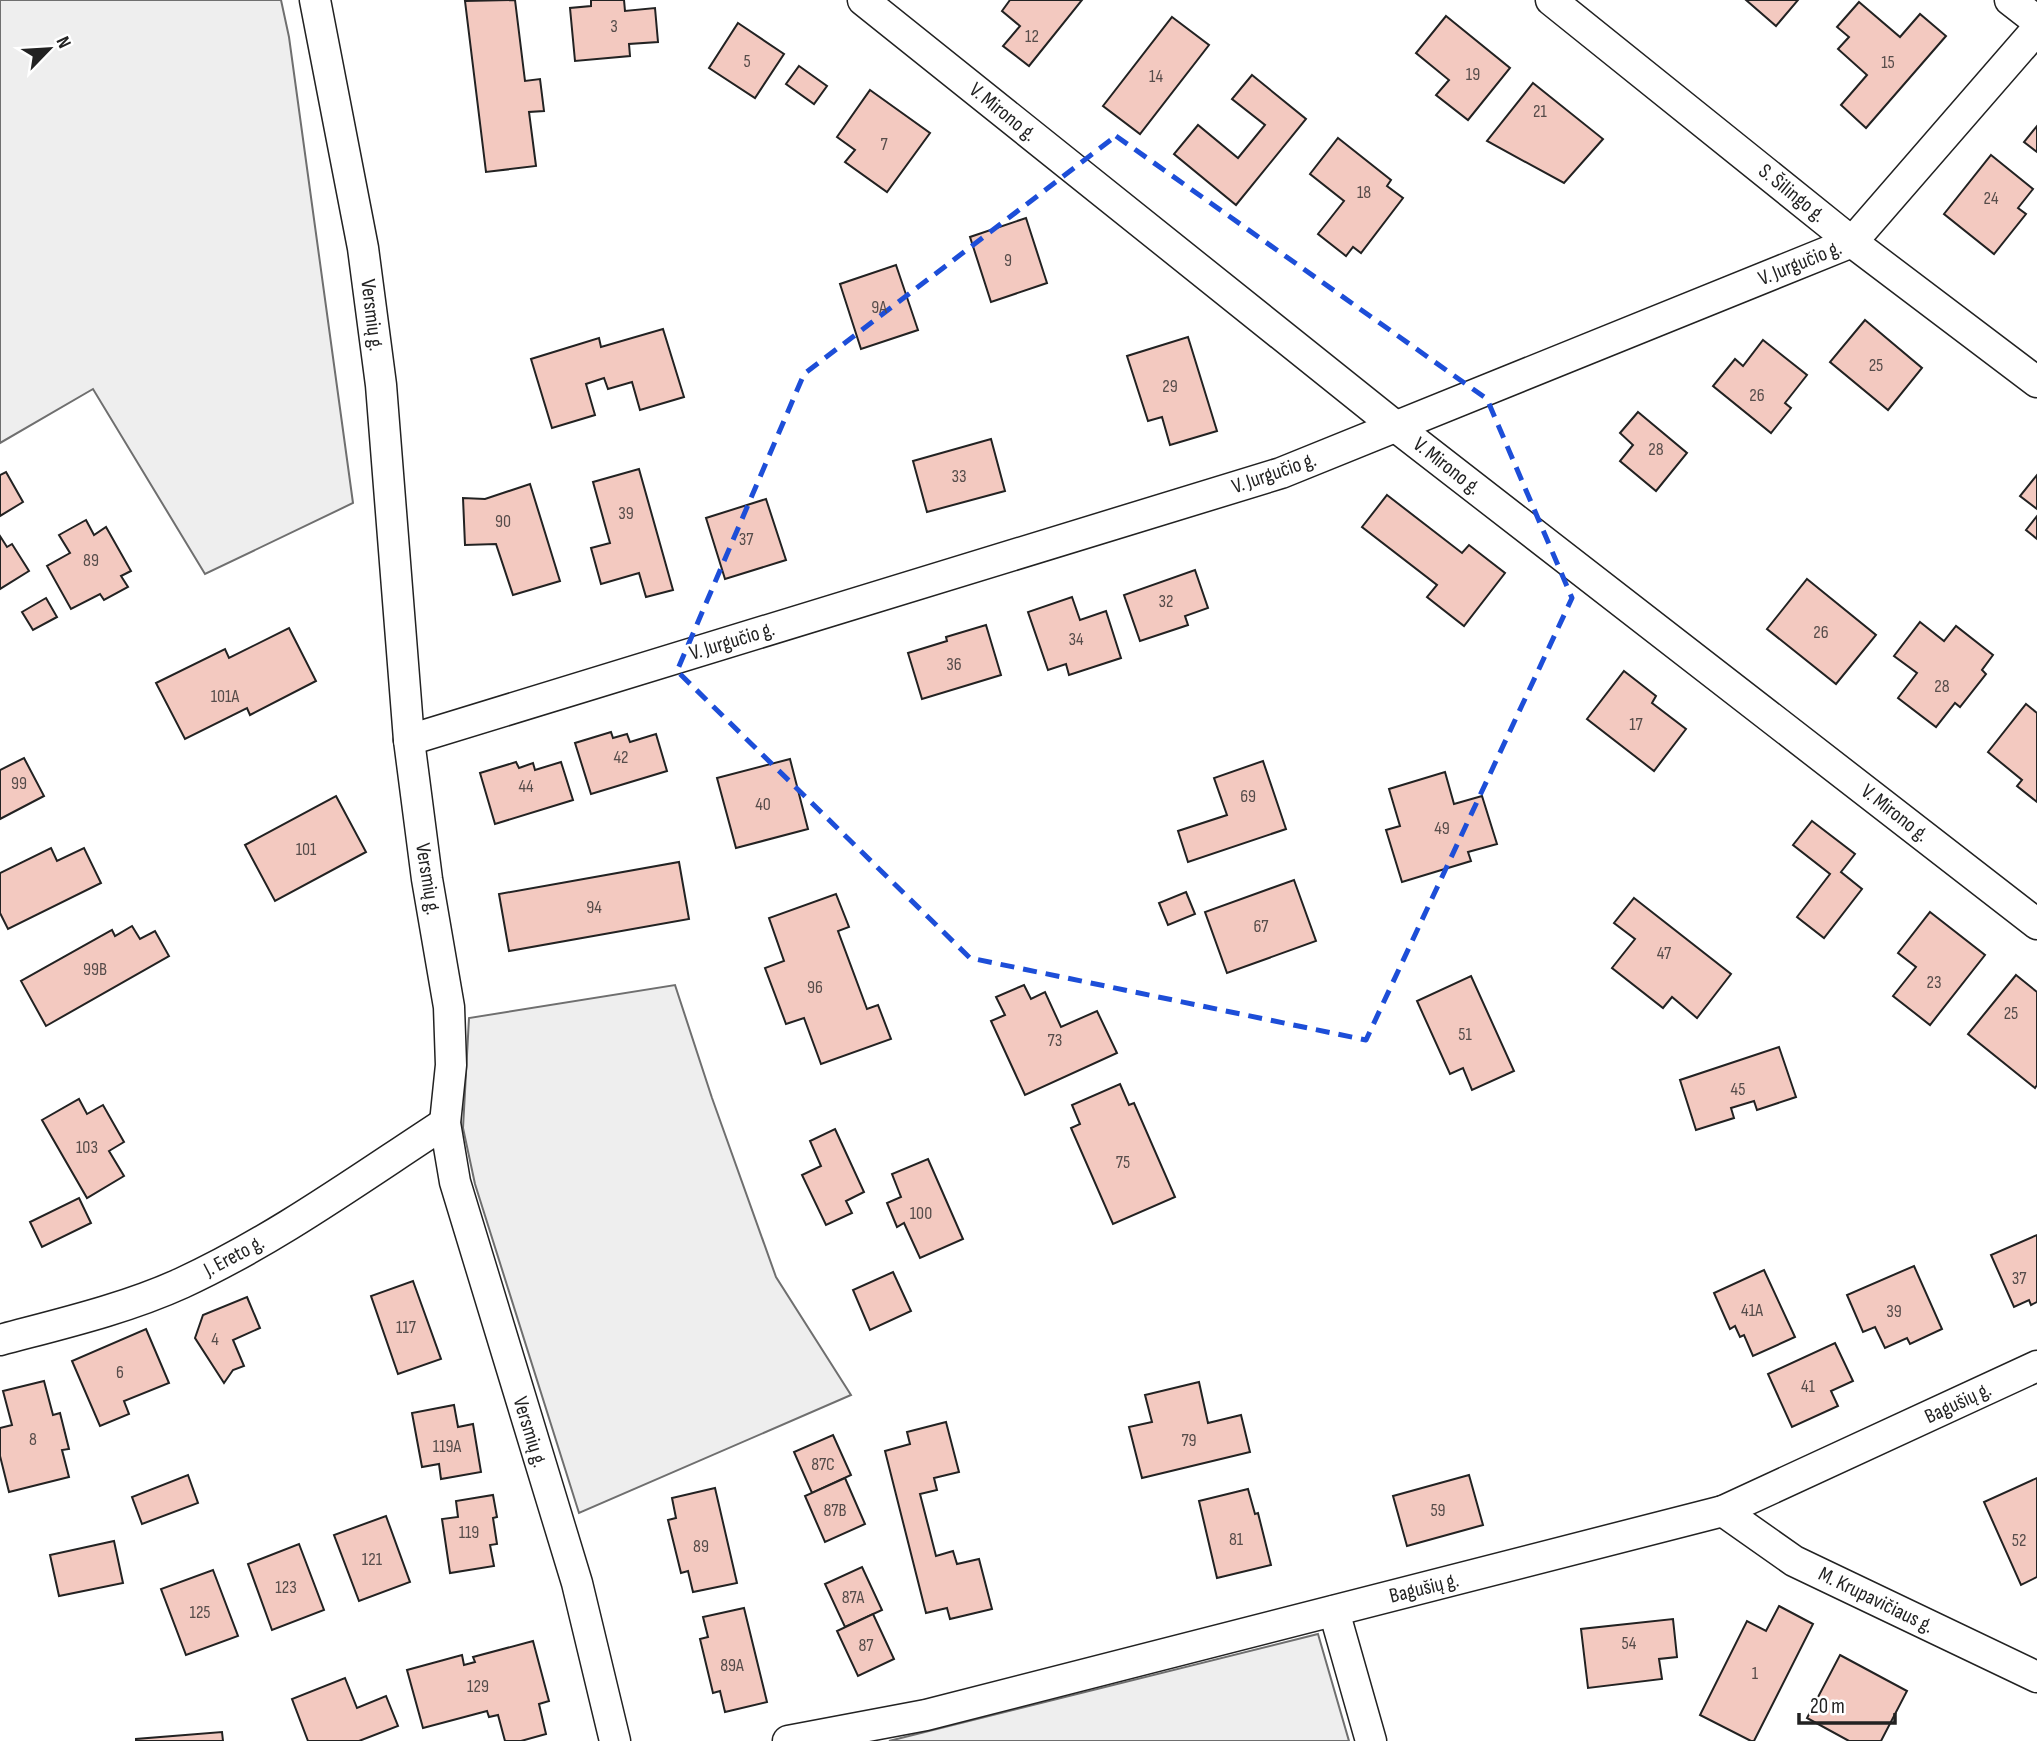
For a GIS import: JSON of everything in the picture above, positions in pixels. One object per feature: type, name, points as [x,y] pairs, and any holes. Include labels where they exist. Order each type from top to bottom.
[{"type":"street","name":"Versmių g.","points":[[314,0],[363,248],[381,385],[409,740],[427,879],[449,1007],[451,1065],[445,1123],[455,1182],[577,1583],[615,1741]]},
{"type":"street","name":"V. Mirono g.","points":[[863,0],[1395,426],[2037,923]]},
{"type":"street","name":"S. Šilingo g.","points":[[1551,0],[1853,242],[2037,382]]},
{"type":"street","points":[[2010,0],[2037,21]]},
{"type":"street","name":"V. Jurgučio g.","points":[[409,740],[1281,473],[1853,242],[2037,29]]},
{"type":"street","name":"J. Ereto g.","points":[[0,1340],[84,1318],[191,1279],[248,1251],[445,1123]]},
{"type":"street","name":"Bagušių g.","points":[[788,1741],[926,1715],[1723,1511],[2037,1366]]},
{"type":"street","name":"M. Krupavičiaus g.","points":[[1723,1511],[1794,1561],[2037,1677]]},
{"type":"street","points":[[1334,1611],[1371,1741]]},
{"type":"highlighted area","points":[[1116,136],[1487,399],[1572,598],[1366,1040],[970,958],[677,671],[804,374]]},
{"type":"shaded area","points":[[0,0],[281,0],[289,37],[353,503],[205,574],[93,389],[0,443]]},
{"type":"shaded area","points":[[675,985],[776,1277],[851,1395],[579,1513],[475,1184],[463,1128],[469,1018]]},
{"type":"shaded area","points":[[1318,1634],[1349,1741],[889,1741]]},
{"type":"building","points":[[515,0],[525,81],[540,79],[544,111],[529,112],[536,166],[486,172],[465,1]]},
{"type":"building","points":[[591,0],[624,0],[625,11],[655,8],[658,42],[629,44],[630,56],[575,61],[570,8],[591,6]]},
{"type":"building","points":[[1010,0],[1082,0],[1029,66],[1003,46],[1020,26],[1002,11]]},
{"type":"building","points":[[1746,0],[1798,0],[1776,26]]},
{"type":"building","points":[[1859,2],[1900,37],[1920,14],[1946,36],[1866,128],[1841,105],[1867,75],[1838,49],[1849,37],[1837,27]]},
{"type":"building","points":[[1446,16],[1510,68],[1468,120],[1436,95],[1449,80],[1416,53]]},
{"type":"building","points":[[1172,17],[1209,45],[1140,134],[1103,106]]},
{"type":"building","points":[[738,23],[784,54],[755,98],[709,68]]},
{"type":"building","points":[[799,66],[827,86],[814,104],[786,84]]},
{"type":"building","points":[[1252,75],[1306,119],[1236,205],[1174,154],[1198,125],[1238,158],[1265,125],[1232,99]]},
{"type":"building","points":[[1533,83],[1603,139],[1564,183],[1487,141]]},
{"type":"building","points":[[870,90],[930,133],[887,192],[845,162],[855,150],[837,137]]},
{"type":"building","points":[[2037,126],[2037,152],[2024,142]]},
{"type":"building","points":[[1338,138],[1391,180],[1387,186],[1403,198],[1361,253],[1353,247],[1346,256],[1318,234],[1344,201],[1310,174]]},
{"type":"building","points":[[1991,155],[2033,189],[2018,208],[2026,214],[1994,254],[1944,214]]},
{"type":"building","points":[[1026,218],[1047,283],[991,302],[970,237]]},
{"type":"building","points":[[896,265],[918,330],[861,349],[840,284]]},
{"type":"building","points":[[1865,320],[1922,368],[1888,410],[1830,362]]},
{"type":"building","points":[[663,329],[684,397],[640,410],[632,382],[608,389],[604,378],[586,384],[595,415],[552,428],[531,359],[599,338],[601,347]]},
{"type":"building","points":[[1188,337],[1217,431],[1170,445],[1162,417],[1148,421],[1127,356]]},
{"type":"building","points":[[1763,340],[1807,375],[1785,403],[1791,408],[1771,433],[1713,386],[1735,359],[1743,366]]},
{"type":"building","points":[[1638,412],[1687,453],[1656,491],[1620,461],[1633,445],[1620,433]]},
{"type":"building","points":[[991,439],[1005,491],[927,512],[913,461]]},
{"type":"building","points":[[639,469],[673,590],[646,597],[639,573],[601,584],[591,548],[610,543],[593,482]]},
{"type":"building","points":[[6,472],[23,502],[0,516],[0,475]]},
{"type":"building","points":[[2037,475],[2037,509],[2020,496]]},
{"type":"building","points":[[530,484],[560,581],[513,595],[496,544],[465,545],[463,498],[485,499]]},
{"type":"building","points":[[1387,495],[1462,553],[1469,545],[1505,573],[1464,626],[1427,597],[1437,585],[1362,527]]},
{"type":"building","points":[[766,499],[786,560],[725,579],[706,518]]},
{"type":"building","points":[[2037,516],[2037,539],[2026,530]]},
{"type":"building","points":[[86,520],[94,535],[106,527],[131,571],[121,576],[128,587],[104,600],[100,594],[71,609],[47,566],[70,553],[59,535]]},
{"type":"building","points":[[0,536],[7,547],[12,544],[29,571],[0,589]]},
{"type":"building","points":[[1195,570],[1208,608],[1185,616],[1188,625],[1140,641],[1124,595]]},
{"type":"building","points":[[1807,579],[1876,635],[1836,684],[1767,629]]},
{"type":"building","points":[[1072,597],[1080,620],[1106,611],[1121,658],[1069,675],[1066,664],[1048,670],[1028,612]]},
{"type":"building","points":[[46,598],[57,617],[33,630],[22,612]]},
{"type":"building","points":[[1920,622],[1944,641],[1956,626],[1993,655],[1982,670],[1986,674],[1960,707],[1955,703],[1936,727],[1898,698],[1917,673],[1894,656]]},
{"type":"building","points":[[986,625],[1001,675],[922,699],[908,653],[947,641],[946,637]]},
{"type":"building","points":[[289,628],[316,681],[250,715],[247,708],[185,739],[156,683],[225,649],[229,658]]},
{"type":"building","points":[[1624,671],[1656,696],[1652,703],[1686,729],[1654,771],[1587,719]]},
{"type":"building","points":[[2026,704],[2037,713],[2037,802],[2017,786],[2022,780],[1988,752]]},
{"type":"building","points":[[611,732],[613,738],[627,734],[630,742],[656,734],[667,771],[591,794],[575,743]]},
{"type":"building","points":[[24,758],[44,796],[0,819],[0,770]]},
{"type":"building","points":[[790,759],[808,829],[736,848],[717,778]]},
{"type":"building","points":[[1263,761],[1286,829],[1188,862],[1178,831],[1227,815],[1214,778]]},
{"type":"building","points":[[516,762],[519,768],[533,763],[535,770],[561,762],[573,800],[495,824],[480,773]]},
{"type":"building","points":[[1445,772],[1454,804],[1482,796],[1497,844],[1468,852],[1471,861],[1402,882],[1386,830],[1400,826],[1389,789]]},
{"type":"building","points":[[336,796],[366,852],[275,901],[245,845]]},
{"type":"building","points":[[1812,821],[1855,854],[1841,872],[1862,889],[1824,938],[1797,917],[1830,874],[1793,845]]},
{"type":"building","points":[[51,848],[57,861],[84,848],[101,883],[8,929],[0,913],[0,873]]},
{"type":"building","points":[[679,862],[689,919],[509,951],[499,894]]},
{"type":"building","points":[[1294,880],[1316,941],[1227,973],[1205,912]]},
{"type":"building","points":[[1186,892],[1195,914],[1168,925],[1159,903]]},
{"type":"building","points":[[836,894],[849,927],[838,931],[867,1009],[878,1005],[891,1039],[821,1064],[804,1018],[786,1024],[765,968],[784,961],[769,918]]},
{"type":"building","points":[[1634,898],[1731,974],[1697,1018],[1672,997],[1663,1008],[1612,968],[1635,939],[1614,923]]},
{"type":"building","points":[[1930,912],[1985,955],[1930,1025],[1893,996],[1916,967],[1898,953]]},
{"type":"building","points":[[132,926],[140,939],[155,931],[169,956],[46,1026],[21,981],[112,930],[115,936]]},
{"type":"building","points":[[2016,975],[2037,992],[2035,1088],[1968,1034]]},
{"type":"building","points":[[1471,976],[1514,1071],[1472,1090],[1463,1068],[1450,1074],[1417,1001]]},
{"type":"building","points":[[1024,985],[1031,999],[1045,992],[1061,1027],[1097,1011],[1117,1053],[1025,1095],[991,1021],[1005,1015],[996,997]]},
{"type":"building","points":[[1779,1047],[1796,1097],[1757,1110],[1754,1101],[1731,1108],[1734,1118],[1696,1130],[1680,1080]]},
{"type":"building","points":[[1120,1084],[1129,1105],[1134,1103],[1175,1197],[1113,1224],[1071,1128],[1080,1124],[1072,1105]]},
{"type":"building","points":[[79,1099],[87,1114],[103,1105],[124,1142],[109,1151],[124,1176],[87,1198],[42,1120]]},
{"type":"building","points":[[835,1129],[864,1192],[846,1201],[852,1213],[826,1225],[802,1175],[821,1166],[810,1141]]},
{"type":"building","points":[[928,1159],[963,1239],[920,1258],[904,1223],[897,1227],[887,1203],[901,1197],[892,1174]]},
{"type":"building","points":[[79,1198],[91,1223],[42,1247],[30,1222]]},
{"type":"building","points":[[2037,1235],[2037,1302],[2031,1305],[2029,1300],[2014,1307],[1991,1255]]},
{"type":"building","points":[[1914,1266],[1942,1329],[1910,1344],[1907,1338],[1885,1348],[1875,1327],[1863,1332],[1847,1295]]},
{"type":"building","points":[[1764,1270],[1795,1337],[1753,1356],[1744,1335],[1740,1337],[1735,1326],[1730,1329],[1714,1293]]},
{"type":"building","points":[[893,1272],[911,1311],[870,1330],[853,1290]]},
{"type":"building","points":[[413,1281],[441,1359],[398,1374],[371,1296]]},
{"type":"building","points":[[247,1297],[260,1328],[233,1340],[244,1366],[233,1370],[224,1383],[195,1338],[203,1315]]},
{"type":"building","points":[[146,1329],[169,1383],[124,1401],[129,1414],[100,1426],[72,1361]]},
{"type":"building","points":[[1835,1343],[1853,1381],[1831,1391],[1838,1406],[1792,1427],[1768,1374]]},
{"type":"building","points":[[44,1381],[53,1415],[60,1413],[69,1449],[62,1450],[69,1477],[9,1492],[0,1456],[0,1428],[12,1425],[3,1391]]},
{"type":"building","points":[[1199,1382],[1208,1423],[1241,1415],[1250,1452],[1142,1478],[1129,1427],[1152,1422],[1145,1395]]},
{"type":"building","points":[[454,1405],[458,1427],[473,1424],[481,1472],[441,1479],[439,1464],[422,1467],[412,1413]]},
{"type":"building","points":[[946,1422],[959,1472],[934,1478],[937,1490],[920,1494],[936,1556],[953,1551],[957,1564],[979,1559],[992,1609],[950,1619],[947,1608],[926,1613],[885,1451],[910,1444],[907,1432]]},
{"type":"building","points":[[833,1435],[851,1475],[812,1493],[794,1452]]},
{"type":"building","points":[[188,1475],[198,1503],[142,1524],[132,1497]]},
{"type":"building","points":[[1469,1475],[1483,1525],[1407,1546],[1393,1496]]},
{"type":"building","points":[[845,1478],[865,1524],[825,1542],[805,1496]]},
{"type":"building","points":[[2037,1478],[2037,1577],[2021,1585],[1984,1502]]},
{"type":"building","points":[[715,1488],[737,1583],[693,1592],[688,1571],[681,1573],[668,1520],[676,1518],[672,1498]]},
{"type":"building","points":[[1248,1489],[1255,1514],[1258,1513],[1271,1565],[1217,1578],[1199,1501]]},
{"type":"building","points":[[493,1495],[497,1517],[493,1518],[497,1544],[490,1545],[494,1566],[450,1573],[442,1519],[458,1517],[456,1501]]},
{"type":"building","points":[[386,1516],[410,1582],[359,1601],[334,1535]]},
{"type":"building","points":[[114,1541],[123,1583],[59,1596],[50,1555]]},
{"type":"building","points":[[299,1544],[324,1610],[272,1630],[248,1564]]},
{"type":"building","points":[[862,1567],[882,1610],[845,1627],[825,1584]]},
{"type":"building","points":[[213,1570],[238,1636],[186,1655],[161,1589]]},
{"type":"building","points":[[1779,1606],[1813,1624],[1754,1741],[1751,1741],[1700,1715],[1747,1621],[1766,1631]]},
{"type":"building","points":[[744,1608],[767,1702],[725,1712],[720,1691],[713,1693],[700,1639],[708,1637],[703,1617]]},
{"type":"building","points":[[873,1614],[894,1659],[858,1676],[837,1631]]},
{"type":"building","points":[[1673,1619],[1677,1657],[1659,1659],[1662,1679],[1588,1688],[1581,1629]]},
{"type":"building","points":[[533,1641],[549,1701],[539,1704],[546,1734],[521,1741],[505,1741],[498,1715],[489,1717],[487,1711],[423,1728],[407,1670],[462,1655],[464,1665],[475,1662],[473,1657]]},
{"type":"building","points":[[1840,1655],[1907,1691],[1881,1741],[1849,1741],[1807,1718]]},
{"type":"building","points":[[345,1678],[357,1708],[386,1696],[398,1726],[359,1741],[308,1741],[292,1699]]},
{"type":"building","points":[[222,1732],[223,1741],[136,1741],[136,1739]]}]
